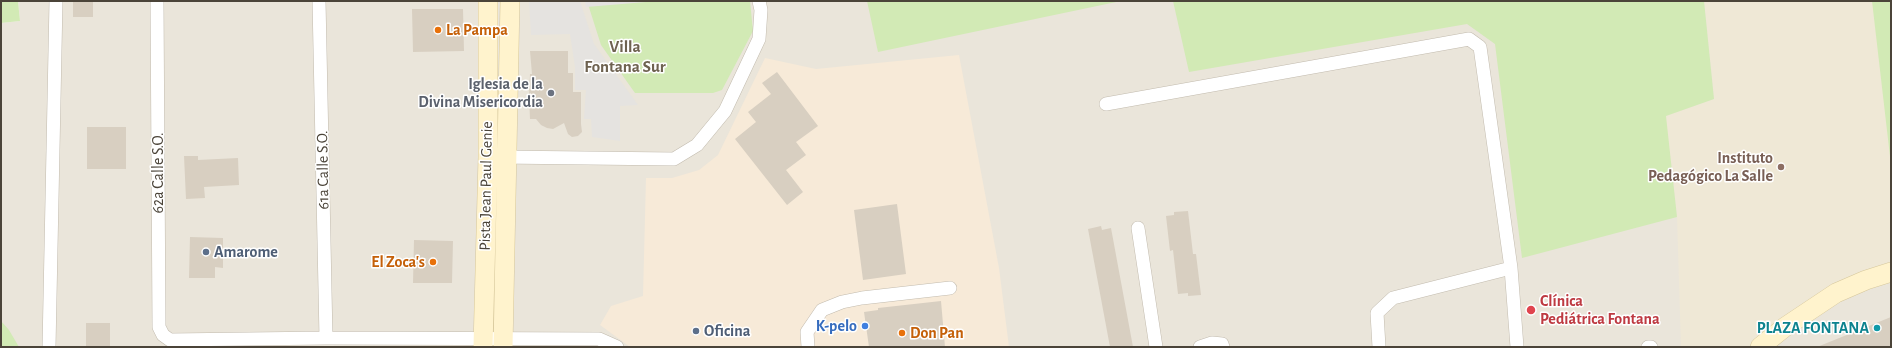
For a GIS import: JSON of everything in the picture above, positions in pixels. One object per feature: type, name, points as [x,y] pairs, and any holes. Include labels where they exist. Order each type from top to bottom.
[{"type":"main road","name":"Pista Jean Paul Genie","points":[[484,343],[488,157],[488,1]]},
{"type":"main road","name":"Pista Jean Paul Genie","points":[[504,343],[506,157],[510,1]]},
{"type":"main road","points":[[1760,347],[1836,293],[1866,280],[1891,272]]},
{"type":"street","points":[[49,347],[56,1]]},
{"type":"street","name":"62a Calle S.O.","points":[[157,1],[159,327],[162,335],[170,340],[326,338]]},
{"type":"street","name":"61a Calle S.O.","points":[[319,1],[326,338]]},
{"type":"street","points":[[488,157],[674,159],[697,146],[725,111],[760,39],[761,10],[759,1]]},
{"type":"street","points":[[1106,104],[1469,39],[1480,47],[1511,268],[1517,347]]},
{"type":"street","points":[[1138,228],[1156,347]]},
{"type":"street","points":[[1379,347],[1377,313],[1393,298],[1511,268]]},
{"type":"street","points":[[808,347],[807,332],[822,310],[842,302],[862,298],[950,288]]},
{"type":"street","points":[[326,338],[484,343],[599,338],[617,347]]},
{"type":"street","points":[[1200,347],[1212,343],[1222,344],[1223,347]]},
{"type":"shaded area","points":[[18,1],[1891,1],[1891,347],[1,347],[1,23],[20,21]]},
{"type":"shaded area","points":[[529,1],[580,1],[594,44],[638,105],[620,106],[620,141],[592,137],[591,119],[584,119],[586,90],[575,90],[575,67],[570,34],[531,35]]},
{"type":"shaded area","points":[[585,1],[658,1],[586,7]]},
{"type":"shaded area","name":"Instituto Pedagógico La Salle","points":[[1704,1],[1891,1],[1891,272],[1760,347],[1681,347],[1677,217],[1665,116],[1714,99]]},
{"type":"shaded area","points":[[959,55],[999,268],[1009,347],[630,347],[600,325],[611,306],[643,296],[646,178],[672,178],[699,170],[718,155],[765,58],[816,69]]},
{"type":"green space","points":[[1,1],[18,1],[20,21],[1,23]]},
{"type":"green space","points":[[587,1],[750,1],[753,31],[722,90],[713,93],[635,93],[601,45]]},
{"type":"green space","points":[[867,1],[1121,1],[878,52]]},
{"type":"green space","points":[[1173,1],[1704,1],[1714,99],[1666,116],[1677,217],[1522,258],[1495,44],[1467,24],[1189,72]]},
{"type":"green space","points":[[1872,1],[1891,1],[1891,165]]},
{"type":"green space","points":[[1,321],[9,330],[19,347],[1,347]]},
{"type":"building","points":[[73,1],[93,1],[93,17],[73,17]]},
{"type":"building","name":"La Pampa","points":[[412,9],[463,9],[464,51],[413,52]]},
{"type":"building","name":"Iglesia de la Divina Misericordia","points":[[530,51],[568,51],[568,73],[573,73],[573,92],[581,92],[582,132],[578,136],[572,137],[568,134],[564,123],[553,129],[541,125],[536,119],[530,119],[529,95],[530,74],[532,74]]},
{"type":"building","points":[[777,72],[818,126],[796,142],[806,155],[786,170],[803,192],[787,205],[735,139],[756,122],[748,112],[771,94],[762,83]]},
{"type":"building","points":[[87,127],[126,127],[126,169],[87,169]]},
{"type":"building","points":[[184,156],[198,156],[198,160],[238,158],[239,185],[204,187],[205,198],[186,199]]},
{"type":"building","points":[[897,204],[906,274],[863,280],[854,210]]},
{"type":"building","points":[[1188,211],[1193,254],[1196,254],[1201,295],[1188,296],[1188,293],[1178,294],[1173,250],[1170,251],[1166,216],[1174,215],[1174,212]]},
{"type":"building","points":[[1101,226],[1102,230],[1111,228],[1133,347],[1110,347],[1088,229]]},
{"type":"building","name":"Amarome","points":[[190,237],[223,238],[223,268],[215,267],[215,278],[189,278]]},
{"type":"building","name":"El Zoca's","points":[[414,240],[453,241],[452,283],[413,283]]},
{"type":"building","points":[[941,301],[945,347],[869,347],[864,312],[878,310],[878,308]]},
{"type":"building","name":"PLAZA FONTANA","points":[[1891,317],[1891,347],[1817,347]]},
{"type":"building","points":[[86,323],[110,323],[110,347],[86,347]]},
{"type":"place","name":"La Pampa","points":[[438,30]]},
{"type":"place","name":"Iglesia de la Divina Misericordia","points":[[551,93]]},
{"type":"place","name":"Instituto Pedagógico La Salle","points":[[1781,167]]},
{"type":"place","name":"Amarome","points":[[206,252]]},
{"type":"place","name":"El Zoca's","points":[[433,262]]},
{"type":"place","name":"Clínica Pediátrica Fontana","points":[[1531,310]]},
{"type":"place","name":"K-pelo","points":[[865,326]]},
{"type":"place","name":"PLAZA FONTANA","points":[[1877,328]]},
{"type":"place","name":"Oficina","points":[[696,331]]},
{"type":"place","name":"Don Pan","points":[[902,333]]},
{"type":"district","name":"Villa Fontana Sur","points":[[625,57]]}]
